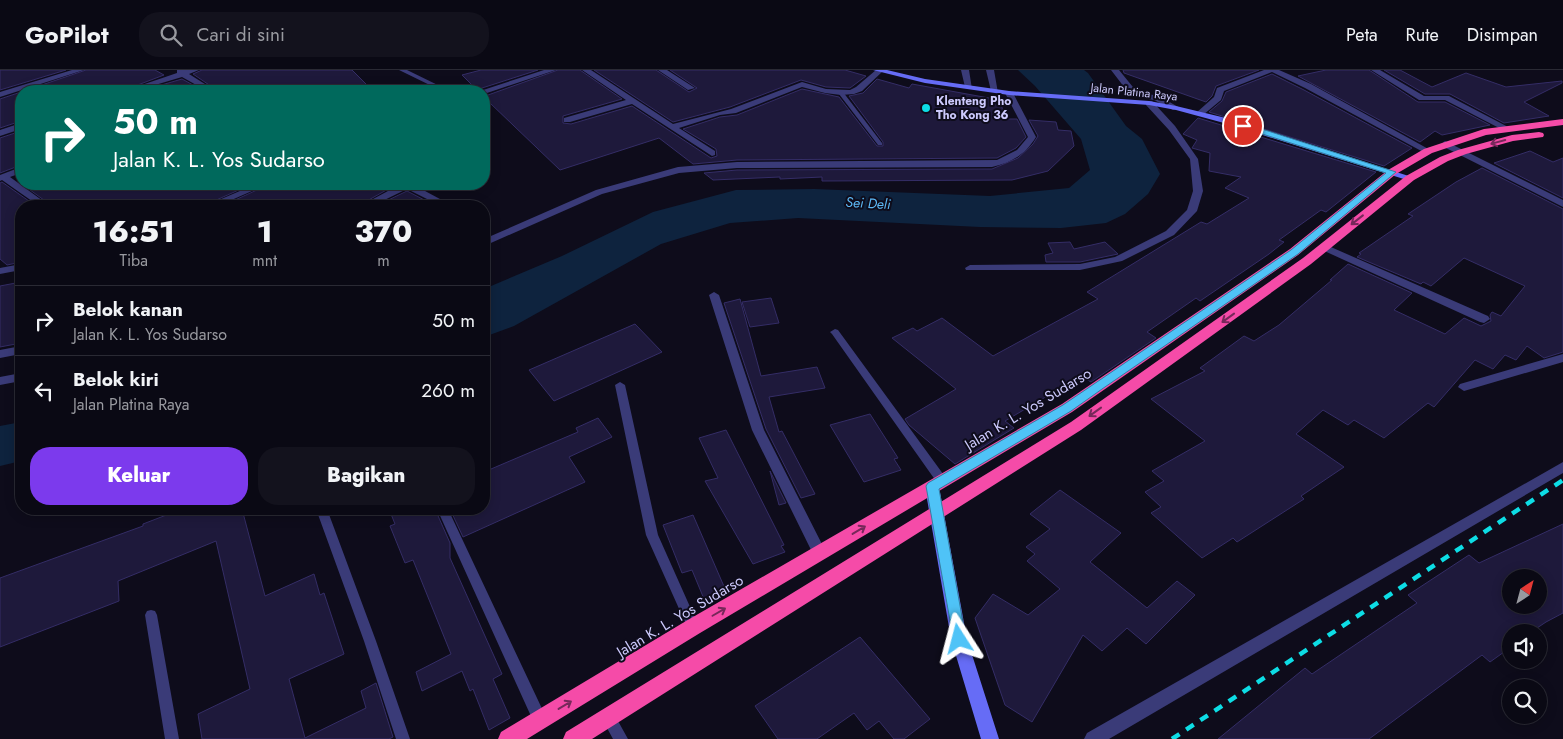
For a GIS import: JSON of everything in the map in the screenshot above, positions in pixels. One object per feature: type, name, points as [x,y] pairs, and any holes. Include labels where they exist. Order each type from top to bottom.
[{"type":"highway","name":"Jalan K. L. Yos Sudarso","points":[[508,739],[693,627],[1067,408],[1294,252],[1392,172],[1428,151],[1484,132],[1563,122]]},
{"type":"highway","points":[[573,739],[1076,426],[1307,261],[1410,178],[1444,159],[1462,152],[1512,138],[1563,132]]},
{"type":"main road","name":"Jalan Platina Raya","points":[[878,70],[925,81],[1009,93],[1144,103],[1176,108],[1200,113],[1410,178]]},
{"type":"main road","points":[[937,484],[938,513],[959,639],[990,739]]},
{"type":"street","points":[[32,85],[80,70]]},
{"type":"street","points":[[144,85],[180,72],[195,70]]},
{"type":"street","points":[[490,89],[552,70]]},
{"type":"street","points":[[586,70],[712,153]]},
{"type":"street","points":[[662,70],[691,88]]},
{"type":"street","points":[[672,127],[733,111],[802,84],[825,91],[841,93],[859,88],[878,70]]},
{"type":"street","points":[[965,70],[970,87]]},
{"type":"street","points":[[990,70],[995,91]]},
{"type":"street","points":[[1115,70],[1134,94],[1156,98],[1176,108]]},
{"type":"street","points":[[1200,113],[1218,98],[1220,90],[1272,70],[1308,86],[1428,151]]},
{"type":"street","points":[[1375,70],[1422,98],[1446,98],[1506,128]]},
{"type":"street","points":[[180,72],[202,85]]},
{"type":"street","points":[[0,95],[15,90]]},
{"type":"street","points":[[490,239],[599,192],[678,170],[737,165],[973,164],[1006,162],[1023,150],[1032,137],[1009,93]]},
{"type":"street","points":[[567,120],[632,101]]},
{"type":"street","points":[[970,268],[1080,267],[1118,259],[1170,233],[1192,211],[1198,191],[1194,159],[1172,128],[1144,103]]},
{"type":"street","points":[[0,133],[15,128]]},
{"type":"street","points":[[1446,144],[1563,204]]},
{"type":"street","points":[[2,177],[15,172]]},
{"type":"street","points":[[2,177],[15,186]]},
{"type":"street","points":[[21,190],[36,200]]},
{"type":"street","points":[[224,200],[249,190]]},
{"type":"street","points":[[376,200],[396,190]]},
{"type":"street","points":[[418,190],[437,200]]},
{"type":"street","points":[[1324,247],[1484,320]]},
{"type":"street","points":[[0,272],[15,268]]},
{"type":"street","points":[[714,296],[758,430],[820,554]]},
{"type":"street","points":[[0,354],[15,351]]},
{"type":"street","points":[[1464,387],[1563,358]]},
{"type":"street","points":[[0,382],[15,378]]},
{"type":"street","points":[[1093,739],[1563,467]]},
{"type":"lane","points":[[402,70],[434,85]]},
{"type":"lane","points":[[841,93],[880,144]]},
{"type":"lane","points":[[835,332],[937,484]]},
{"type":"lane","points":[[620,385],[652,535],[693,627]]},
{"type":"lane","points":[[323,515],[370,641],[403,739]]},
{"type":"lane","points":[[445,515],[540,720]]},
{"type":"lane","points":[[151,615],[172,739]]},
{"type":"lane","points":[[608,717],[621,739]]},
{"type":"water","name":"Sei Deli","points":[[1018,70],[1084,70],[1126,126],[1142,139],[1160,174],[1148,194],[1125,214],[1106,223],[1061,228],[980,227],[798,218],[730,223],[661,244],[514,326],[490,335],[490,286],[562,256],[653,212],[736,190],[814,189],[990,196],[1069,188],[1090,170],[1081,139],[1035,86]]},
{"type":"water","points":[[15,423],[15,462],[0,466],[0,426]]},
{"type":"building","points":[[0,70],[66,70],[15,85],[0,90]]},
{"type":"building","points":[[86,70],[155,70],[164,75],[138,85],[42,85]]},
{"type":"building","points":[[202,70],[352,70],[367,85],[209,85],[193,74]]},
{"type":"building","points":[[481,70],[538,70],[490,85],[472,85],[462,75]]},
{"type":"building","points":[[558,70],[580,70],[622,99],[563,116],[563,123],[571,124],[632,106],[711,158],[717,156],[716,149],[683,129],[720,117],[737,115],[802,89],[839,97],[877,146],[883,146],[883,142],[849,96],[863,93],[877,79],[909,88],[912,84],[1000,100],[1005,119],[1017,119],[1026,137],[1016,148],[997,158],[737,160],[693,164],[659,138],[560,170],[490,103],[490,94]]},
{"type":"building","points":[[594,70],[656,70],[689,92],[697,88],[670,70],[845,70],[866,76],[850,88],[826,87],[801,80],[730,107],[673,122]]},
{"type":"building","points":[[1123,70],[1259,70],[1216,86],[1212,96],[1206,102],[1124,73]]},
{"type":"building","points":[[1326,70],[1369,70],[1418,102],[1445,102],[1490,125],[1442,135],[1435,131],[1420,142],[1298,76]]},
{"type":"building","points":[[1384,70],[1400,70],[1432,87],[1466,73],[1506,87],[1562,81],[1562,83],[1524,102],[1549,116],[1504,123],[1450,94],[1425,94]]},
{"type":"building","points":[[1272,74],[1412,148],[1384,166],[1209,112],[1222,101],[1226,92]]},
{"type":"building","points":[[182,79],[193,85],[162,85]]},
{"type":"building","points":[[15,94],[15,123],[0,128],[0,99]]},
{"type":"building","points":[[1198,118],[1376,172],[1326,212],[1321,210],[1279,240],[1284,242],[1269,254],[1200,301],[1196,298],[1147,332],[1156,338],[1091,382],[1081,376],[1005,421],[1014,428],[955,464],[909,425],[905,419],[956,389],[892,338],[913,328],[917,331],[942,318],[993,356],[1098,299],[1087,292],[1201,222],[1207,224],[1249,198],[1225,188],[1241,177],[1209,171],[1210,153],[1192,148],[1197,140],[1183,134]]},
{"type":"building","points":[[1029,120],[1056,122],[1058,130],[1071,131],[1074,146],[1048,171],[1012,180],[822,181],[822,177],[780,179],[780,177],[713,180],[704,173],[737,170],[992,169],[1018,158],[1033,144],[1038,136]]},
{"type":"building","points":[[15,133],[15,167],[0,173],[0,138]]},
{"type":"building","points":[[1530,151],[1553,162],[1563,158],[1563,198],[1494,163]]},
{"type":"building","points":[[1482,168],[1563,209],[1563,352],[1544,358],[1527,346],[1516,360],[1505,355],[1493,369],[1475,360],[1434,407],[1428,403],[1384,438],[1354,420],[1348,425],[1323,410],[1296,434],[1344,467],[1301,496],[1304,499],[1237,542],[1233,538],[1202,558],[1151,513],[1161,507],[1145,492],[1164,481],[1152,471],[1205,441],[1151,399],[1205,371],[1200,368],[1244,336],[1254,341],[1279,325],[1348,264],[1412,293],[1394,310],[1445,334],[1464,318],[1481,326],[1491,321],[1490,315],[1492,312],[1501,316],[1525,286],[1464,258],[1431,286],[1423,282],[1421,284],[1357,257],[1361,254],[1359,253],[1413,216],[1408,214],[1456,182]]},
{"type":"building","points":[[2,182],[28,200],[15,200],[15,263],[7,265],[0,259],[0,183]]},
{"type":"building","points":[[30,190],[239,190],[216,200],[44,200]]},
{"type":"building","points":[[257,190],[386,190],[369,200],[235,200]]},
{"type":"building","points":[[407,191],[424,200],[388,200]]},
{"type":"building","points":[[1070,242],[1074,249],[1105,242],[1118,254],[1080,262],[1046,262],[1045,255],[1053,253],[1048,243]]},
{"type":"building","points":[[15,283],[15,344],[0,347],[0,286]]},
{"type":"building","points":[[771,298],[779,323],[750,327],[742,302]]},
{"type":"building","points":[[740,299],[761,376],[817,367],[825,388],[769,397],[779,432],[782,431],[815,494],[801,498],[766,429],[724,303]]},
{"type":"building","points":[[635,324],[662,352],[554,401],[529,370]]},
{"type":"building","points":[[870,414],[898,458],[894,459],[901,470],[864,482],[830,425]]},
{"type":"building","points":[[598,418],[612,437],[569,457],[585,482],[463,537],[453,515],[490,515],[490,469],[578,432],[576,428]]},
{"type":"building","points":[[726,430],[784,545],[781,546],[785,552],[753,564],[705,481],[718,478],[699,438]]},
{"type":"building","points":[[770,471],[786,503],[779,505]]},
{"type":"building","points":[[1060,490],[1121,533],[1090,562],[1147,608],[1177,581],[1195,595],[1146,644],[1127,628],[1102,651],[1083,635],[1032,722],[1005,705],[975,618],[993,594],[1028,615],[1060,589],[1027,561],[1035,554],[1026,547],[1050,529],[1030,514]]},
{"type":"building","points":[[166,515],[244,515],[265,596],[314,574],[320,595],[324,593],[344,654],[289,679],[305,738],[366,708],[361,691],[376,683],[393,737],[389,739],[202,739],[198,714],[250,689],[216,541],[118,581],[119,601],[0,647],[0,578],[143,526],[143,524]]},
{"type":"building","points":[[391,515],[438,515],[450,543],[450,558],[502,674],[493,679],[510,718],[489,730],[473,689],[470,691],[462,671],[422,691],[416,672],[451,654],[413,560],[405,563],[390,526],[395,524]]},
{"type":"building","points":[[693,515],[726,591],[704,599],[692,570],[682,573],[663,525]]},
{"type":"building","points":[[1563,524],[1563,613],[1543,624],[1502,624],[1502,653],[1490,662],[1482,655],[1369,739],[1218,739],[1305,668],[1312,674],[1417,603],[1408,595],[1469,555],[1479,563]]},
{"type":"building","points":[[860,637],[930,719],[904,739],[894,739],[879,721],[867,730],[854,713],[817,739],[778,739],[755,706]]},
{"type":"railway","points":[[1172,739],[1563,480]]},
{"type":"place","name":"Klenteng Pho Tho Kong 36","points":[[926,108]]},
{"type":"route","points":[[959,639],[932,486],[1067,408],[1098,387],[1294,252],[1392,172],[1243,126]]}]
